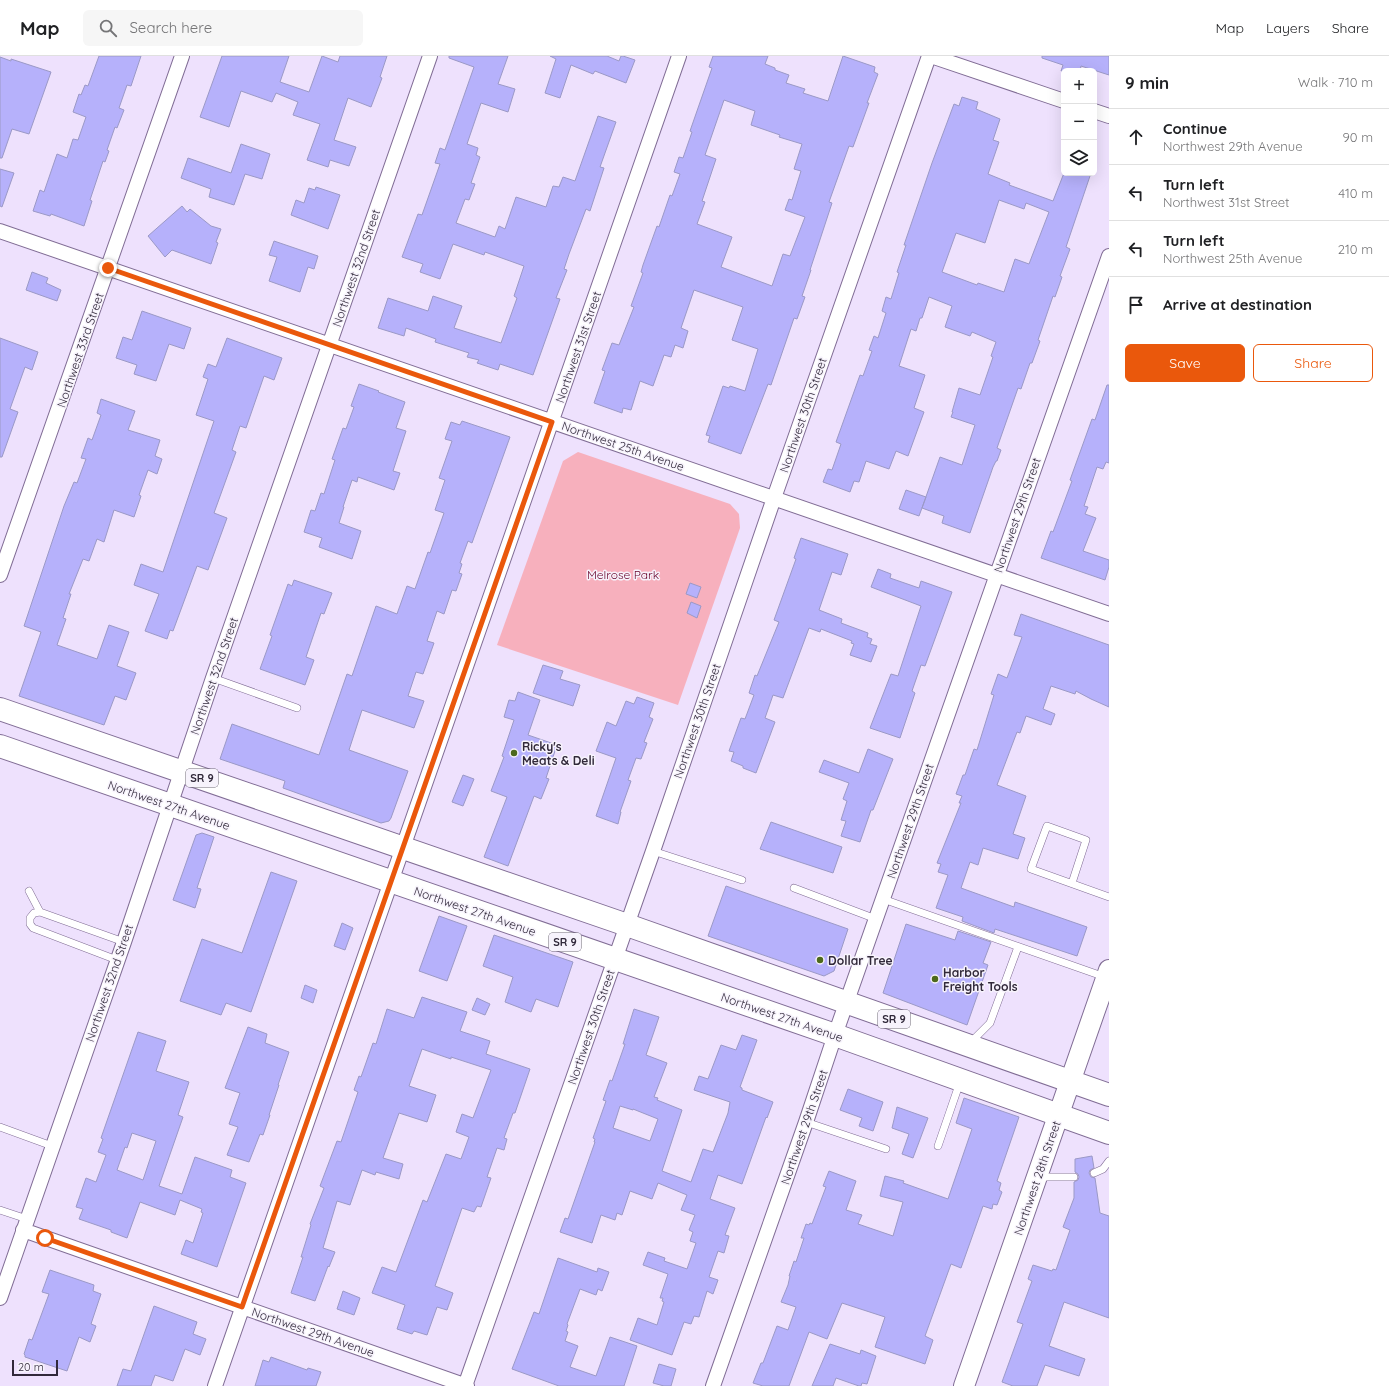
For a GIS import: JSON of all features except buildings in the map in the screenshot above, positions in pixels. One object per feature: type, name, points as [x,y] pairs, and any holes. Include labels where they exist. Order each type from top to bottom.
[{"type":"highway","name":"SR 9","points":[[0,709],[626,925],[1109,1095]]},
{"type":"highway","name":"Northwest 27th Avenue","points":[[0,746],[835,1035],[1109,1134]]},
{"type":"street","name":"Northwest 33rd Street","points":[[0,575],[182,56]]},
{"type":"street","name":"Northwest 32nd Street","points":[[0,1298],[124,942],[213,678],[430,56]]},
{"type":"street","name":"Northwest 31st Street","points":[[215,1386],[679,56]]},
{"type":"street","points":[[930,56],[1061,100]]},
{"type":"street","name":"Northwest 30th Street","points":[[466,1386],[653,851],[774,498],[930,56]]},
{"type":"street","points":[[1097,112],[1109,116]]},
{"type":"street","name":"Northwest 25th Avenue","points":[[0,231],[1109,614]]},
{"type":"street","name":"Northwest 29th Street","points":[[713,1386],[806,1122],[846,1002],[1109,256]]},
{"type":"street","name":"Northwest 28th Street","points":[[964,1386],[1108,974]]},
{"type":"street","name":"Northwest 29th Avenue","points":[[25,1225],[242,1307],[466,1386]]},
{"type":"lane","points":[[213,678],[297,708]]},
{"type":"lane","points":[[1072,883],[1086,840],[1047,826],[1031,870],[1109,897]]},
{"type":"lane","points":[[653,851],[742,880]]},
{"type":"lane","points":[[794,888],[876,919]]},
{"type":"lane","points":[[29,891],[40,912]]},
{"type":"lane","points":[[883,899],[1018,947],[1108,974]]},
{"type":"lane","points":[[117,960],[33,928],[30,924],[30,918],[34,913],[40,912],[124,942]]},
{"type":"lane","points":[[968,1045],[990,1023],[1018,947]]},
{"type":"lane","points":[[938,1146],[961,1080]]},
{"type":"lane","points":[[806,1122],[886,1149]]},
{"type":"lane","points":[[0,1127],[52,1146]]},
{"type":"lane","points":[[1094,1173],[1103,1169],[1109,1161]]},
{"type":"lane","points":[[1037,1177],[1074,1177]]},
{"type":"lane","points":[[0,1210],[25,1225]]},
{"type":"green space","name":"Melrose Park","points":[[578,452],[730,504],[739,514],[740,528],[678,705],[497,645],[563,461]]},
{"type":"place","name":"Ricky's Meats & Deli","points":[[514,753]]},
{"type":"place","name":"Dollar Tree","points":[[820,960]]},
{"type":"place","name":"Harbor Freight Tools","points":[[935,979]]},
{"type":"route","points":[[45,1238],[242,1307],[552,422],[108,268]]}]
